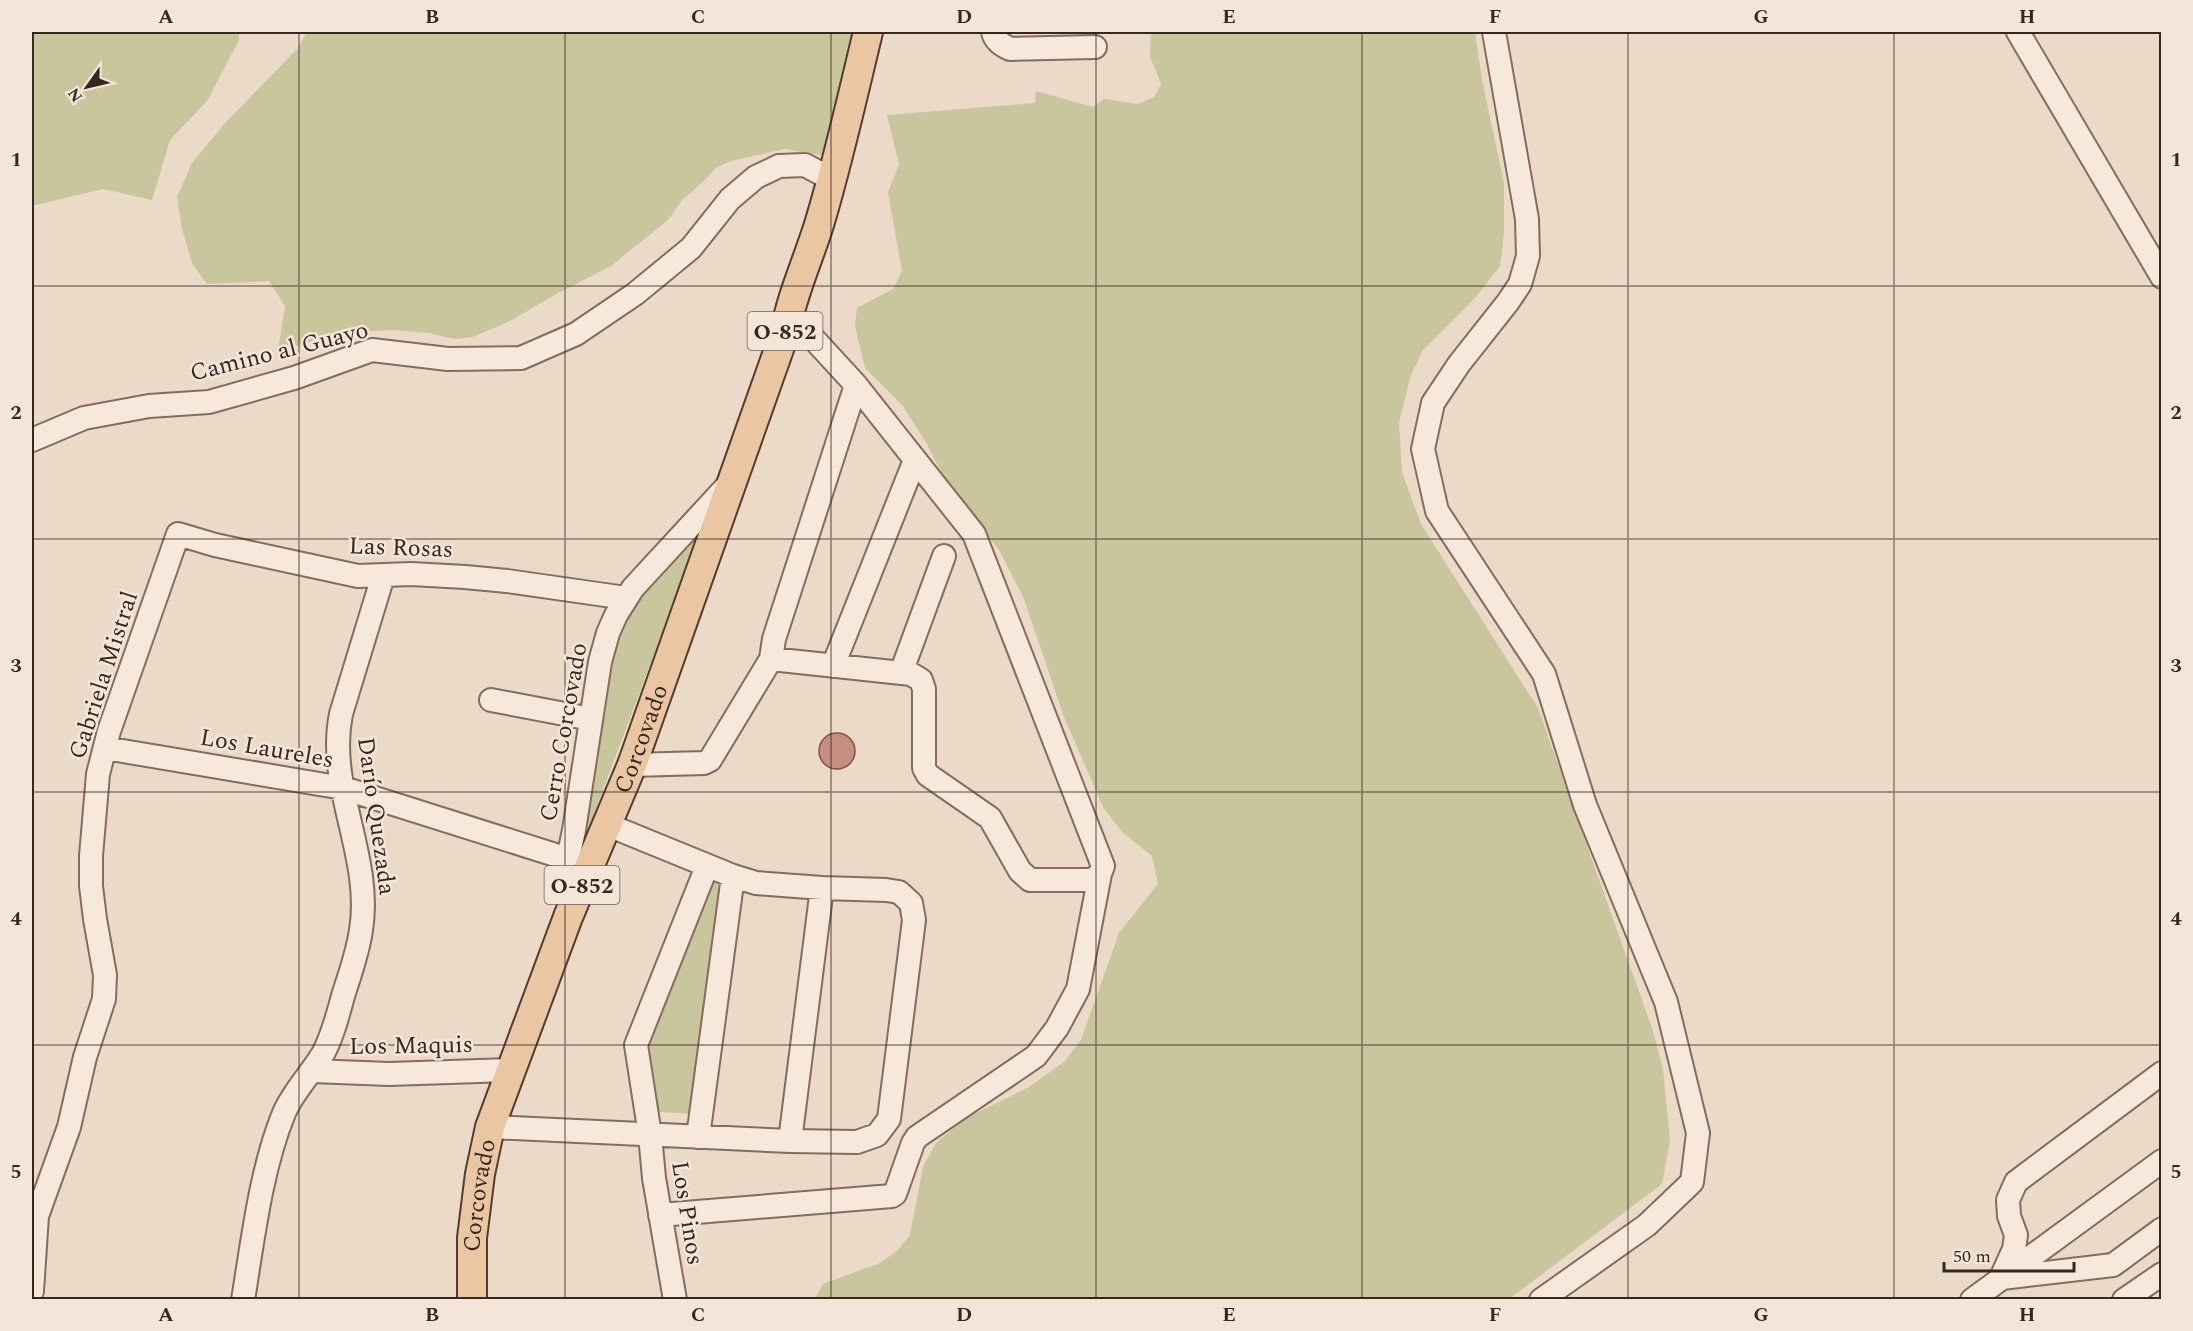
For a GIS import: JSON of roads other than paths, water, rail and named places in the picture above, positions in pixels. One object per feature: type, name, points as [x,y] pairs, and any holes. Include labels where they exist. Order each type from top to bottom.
[{"type":"main road","name":"O-852","points":[[832,180],[868,32]]},
{"type":"main road","name":"Corcovado","points":[[472,1299],[472,1238],[480,1174],[490,1127],[568,917],[578,864],[608,825],[632,765],[785,332],[789,312],[810,254],[832,180]]},
{"type":"street","points":[[993,32],[1001,45],[1010,49],[1095,47]]},
{"type":"street","points":[[1494,32],[1527,219],[1528,256],[1520,284],[1459,364],[1433,403],[1423,449],[1437,511],[1544,674],[1586,805],[1666,1002],[1698,1133],[1692,1182],[1647,1225],[1541,1299]]},
{"type":"street","points":[[2018,32],[2162,277]]},
{"type":"street","name":"Camino al Guayo","points":[[32,440],[84,418],[149,406],[209,402],[294,378],[372,350],[448,359],[521,358],[576,334],[635,294],[691,248],[730,199],[756,177],[779,166],[805,165],[832,180]]},
{"type":"street","points":[[660,1215],[892,1196],[898,1190],[917,1137],[1036,1056],[1057,1028],[1078,989],[1103,866],[974,534],[856,385],[789,312]]},
{"type":"street","points":[[632,765],[704,763],[710,760],[771,659],[774,639],[856,385]]},
{"type":"street","points":[[833,666],[915,460]]},
{"type":"street","name":"Cerro Corcovado","points":[[578,864],[574,830],[604,648],[616,615],[626,598],[733,480]]},
{"type":"street","name":"Las Rosas","points":[[178,534],[215,545],[358,576],[411,574],[507,581],[626,598]]},
{"type":"street","name":"Gabriela Mistral","points":[[32,1291],[37,1216],[69,1127],[85,1057],[104,999],[105,975],[92,903],[91,856],[98,774],[178,534]]},
{"type":"street","points":[[901,673],[944,556]]},
{"type":"street","name":"Darío Quezada","points":[[243,1299],[260,1199],[275,1141],[290,1101],[326,1048],[362,927],[362,878],[343,788],[337,745],[339,724],[383,576]]},
{"type":"street","points":[[771,659],[911,674],[923,683],[924,768],[928,775],[990,818],[1024,877],[1029,880],[1092,880],[1100,874]]},
{"type":"street","points":[[491,700],[591,719]]},
{"type":"street","name":"Los Laureles","points":[[105,748],[343,788],[578,864]]},
{"type":"street","points":[[490,1127],[857,1142],[877,1135],[886,1125],[892,1101],[914,920],[913,908],[908,898],[892,890],[765,885],[733,876],[608,825]]},
{"type":"street","name":"Los Pinos","points":[[675,1299],[660,1215],[636,1045],[707,866]]},
{"type":"street","points":[[698,1137],[733,876]]},
{"type":"street","points":[[790,1141],[822,888]]},
{"type":"street","name":"Los Maquis","points":[[312,1071],[389,1074],[510,1070]]},
{"type":"street","points":[[2001,1278],[2014,1249],[2016,1235],[2009,1216],[2008,1200],[2016,1182],[2162,1073]]},
{"type":"street","points":[[1972,1299],[2162,1161]]},
{"type":"street","points":[[2001,1278],[2113,1265],[2162,1229]]},
{"type":"street","points":[[2124,1299],[2162,1274]]}]
